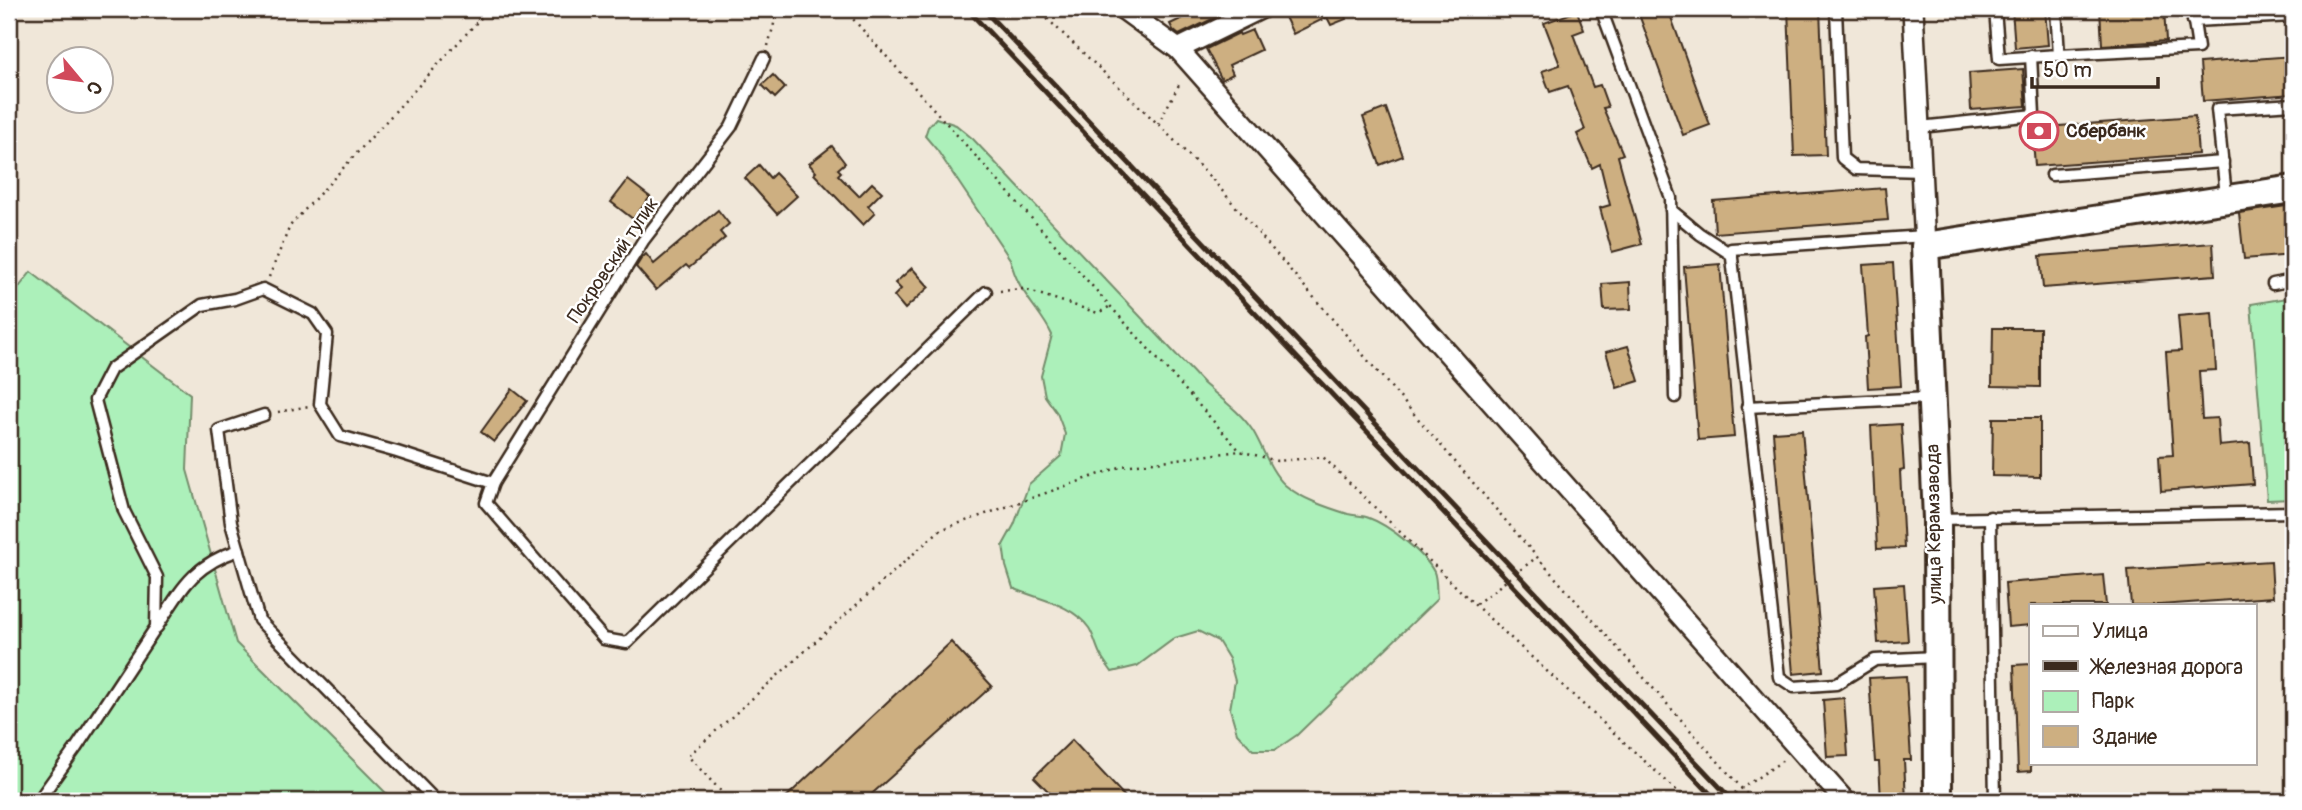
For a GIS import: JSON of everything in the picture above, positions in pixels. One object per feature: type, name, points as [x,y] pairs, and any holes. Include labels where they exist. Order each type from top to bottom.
[{"type":"street","points":[[1123,9],[1185,56],[1845,801]]},
{"type":"street","points":[[1185,56],[1260,9]]},
{"type":"street","name":"улица Керамзавода","points":[[1913,9],[1937,519],[1938,801]]},
{"type":"street","points":[[1925,241],[2293,190]]},
{"type":"lane","points":[[1601,9],[1671,198],[1675,397]]},
{"type":"lane","points":[[1836,9],[1842,158],[1856,169],[1922,171]]},
{"type":"lane","points":[[1995,9],[1999,58],[2198,48],[2192,9]]},
{"type":"lane","points":[[2056,9],[2059,55]]},
{"type":"lane","points":[[2193,21],[2293,16]]},
{"type":"lane","points":[[1920,127],[2034,115],[2031,56]]},
{"type":"lane","name":"Покровский тупик","points":[[493,483],[643,241],[731,127],[764,58]]},
{"type":"lane","points":[[2226,200],[2217,110],[2293,104]]},
{"type":"lane","points":[[2052,175],[2222,162]]},
{"type":"lane","points":[[1671,211],[1732,255]]},
{"type":"lane","points":[[1925,241],[1731,249],[1779,677],[1794,687],[1836,684],[1875,660],[1936,657]]},
{"type":"lane","points":[[2273,284],[2293,281]]},
{"type":"lane","points":[[156,627],[157,577],[124,511],[96,400],[111,369],[202,305],[235,299],[263,289],[313,314],[327,334],[320,404],[340,436],[493,483],[486,503],[604,639],[627,643],[986,292]]},
{"type":"lane","points":[[1747,407],[1930,398]]},
{"type":"lane","points":[[264,415],[219,430],[231,523],[259,620],[436,801]]},
{"type":"lane","points":[[1937,519],[2293,512]]},
{"type":"lane","points":[[1990,517],[1995,801]]},
{"type":"lane","points":[[38,801],[188,579],[216,558],[239,550]]},
{"type":"path","points":[[263,289],[289,226],[489,9]]},
{"type":"path","points":[[764,58],[778,9]]},
{"type":"path","points":[[844,9],[1240,451]]},
{"type":"path","points":[[1037,9],[1212,179],[1537,558],[1753,801]]},
{"type":"path","points":[[1158,124],[1185,56]]},
{"type":"path","points":[[986,292],[1023,289],[1098,313],[1109,307]]},
{"type":"path","points":[[264,415],[320,404]]},
{"type":"path","points":[[730,801],[688,756],[940,530],[1123,466],[1240,451],[1277,461],[1322,457],[1475,605],[1688,801]]},
{"type":"path","points":[[1475,605],[1537,558]]},
{"type":"path","points":[[1723,801],[1799,750]]},
{"type":"green space","points":[[936,118],[956,125],[973,139],[1203,383],[1242,417],[1285,485],[1315,503],[1367,517],[1386,527],[1415,549],[1434,572],[1437,599],[1297,735],[1275,750],[1253,750],[1237,733],[1230,709],[1235,681],[1229,659],[1218,641],[1198,631],[1175,638],[1137,666],[1112,672],[1082,620],[1054,603],[1013,588],[1003,545],[1014,525],[1029,484],[1061,456],[1065,434],[1057,413],[1045,396],[1041,376],[1052,335],[1015,276],[1010,259],[925,136],[928,127]]},
{"type":"green space","points":[[31,272],[190,394],[187,470],[236,643],[394,801],[9,801],[9,300]]},
{"type":"green space","points":[[2293,297],[2293,499],[2267,500],[2251,304]]},
{"type":"building","points":[[1202,9],[1229,11],[1179,35],[1173,30],[1170,24]]},
{"type":"building","points":[[1302,9],[1344,9],[1346,19],[1331,25],[1327,17],[1293,34],[1285,17]]},
{"type":"building","points":[[1637,9],[1668,9],[1710,125],[1683,135]]},
{"type":"building","points":[[1788,9],[1820,9],[1826,155],[1794,156]]},
{"type":"building","points":[[2012,9],[2045,9],[2048,45],[2015,48]]},
{"type":"building","points":[[2100,9],[2164,9],[2166,41],[2102,45]]},
{"type":"building","points":[[1577,11],[1584,30],[1573,34],[1593,87],[1600,85],[1608,107],[1603,108],[1623,154],[1618,156],[1642,244],[1612,252],[1600,208],[1610,205],[1600,164],[1592,168],[1577,134],[1585,130],[1568,86],[1550,92],[1542,71],[1560,65],[1544,23]]},
{"type":"building","points":[[1252,30],[1261,50],[1229,65],[1233,74],[1222,80],[1206,49],[1239,33],[1240,35]]},
{"type":"building","points":[[2293,56],[2293,94],[2203,101],[2200,63]]},
{"type":"building","points":[[2023,69],[2026,106],[1971,110],[1969,73]]},
{"type":"building","points":[[773,75],[785,88],[775,98],[762,85]]},
{"type":"building","points":[[1386,108],[1403,156],[1380,165],[1363,117]]},
{"type":"building","points":[[2195,116],[2198,154],[2035,166],[2032,128]]},
{"type":"building","points":[[832,146],[845,163],[838,169],[841,172],[838,175],[859,196],[872,183],[882,192],[868,206],[875,213],[863,225],[814,174],[816,172],[809,164]]},
{"type":"building","points":[[759,165],[770,178],[775,173],[797,196],[777,214],[745,178]]},
{"type":"building","points":[[628,180],[650,197],[633,219],[611,202]]},
{"type":"building","points":[[1885,188],[1888,220],[1715,233],[1713,201]]},
{"type":"building","points":[[2293,205],[2293,255],[2244,259],[2239,213]]},
{"type":"building","points":[[718,210],[729,224],[720,232],[725,238],[689,268],[686,265],[656,290],[636,267],[641,259],[646,254],[654,264]]},
{"type":"building","points":[[2213,243],[2215,275],[2043,288],[2040,256]]},
{"type":"building","points":[[1893,263],[1901,386],[1868,388],[1865,337],[1868,336],[1863,265]]},
{"type":"building","points":[[1720,264],[1734,437],[1698,440],[1684,267]]},
{"type":"building","points":[[912,268],[929,287],[905,309],[894,296],[901,289],[895,283]]},
{"type":"building","points":[[1630,282],[1631,309],[1604,310],[1602,284]]},
{"type":"building","points":[[2212,313],[2216,370],[2199,371],[2202,419],[2217,418],[2219,446],[2250,443],[2253,484],[2161,491],[2159,456],[2173,455],[2166,352],[2181,351],[2178,316]]},
{"type":"building","points":[[1993,328],[2040,328],[2040,387],[1992,386]]},
{"type":"building","points":[[1628,346],[1639,381],[1617,388],[1606,352]]},
{"type":"building","points":[[512,389],[527,401],[494,442],[481,432]]},
{"type":"building","points":[[1993,418],[2040,418],[2040,477],[1992,476]]},
{"type":"building","points":[[1901,424],[1904,470],[1900,471],[1904,548],[1877,549],[1871,426]]},
{"type":"building","points":[[1802,430],[1823,671],[1793,674],[1773,432]]},
{"type":"building","points":[[2271,561],[2273,597],[2174,604],[2131,604],[2128,570]]},
{"type":"building","points":[[2103,575],[2106,604],[2029,604],[2029,625],[2008,627],[2005,583]]},
{"type":"building","points":[[1904,584],[1908,641],[1878,643],[1874,586]]},
{"type":"building","points":[[951,642],[992,686],[864,801],[782,801]]},
{"type":"building","points":[[2029,664],[2031,771],[2018,772],[2014,665]]},
{"type":"building","points":[[1906,676],[1911,760],[1904,760],[1906,801],[1881,801],[1879,762],[1875,762],[1869,678]]},
{"type":"building","points":[[1844,698],[1848,756],[1827,757],[1823,700]]},
{"type":"building","points":[[1072,740],[1129,801],[1058,801],[1034,777]]},
{"type":"railway","points":[[967,9],[1717,801]]},
{"type":"railway","points":[[983,9],[1733,801]]},
{"type":"place","name":"Сбербанк","points":[[2039,131]]}]
